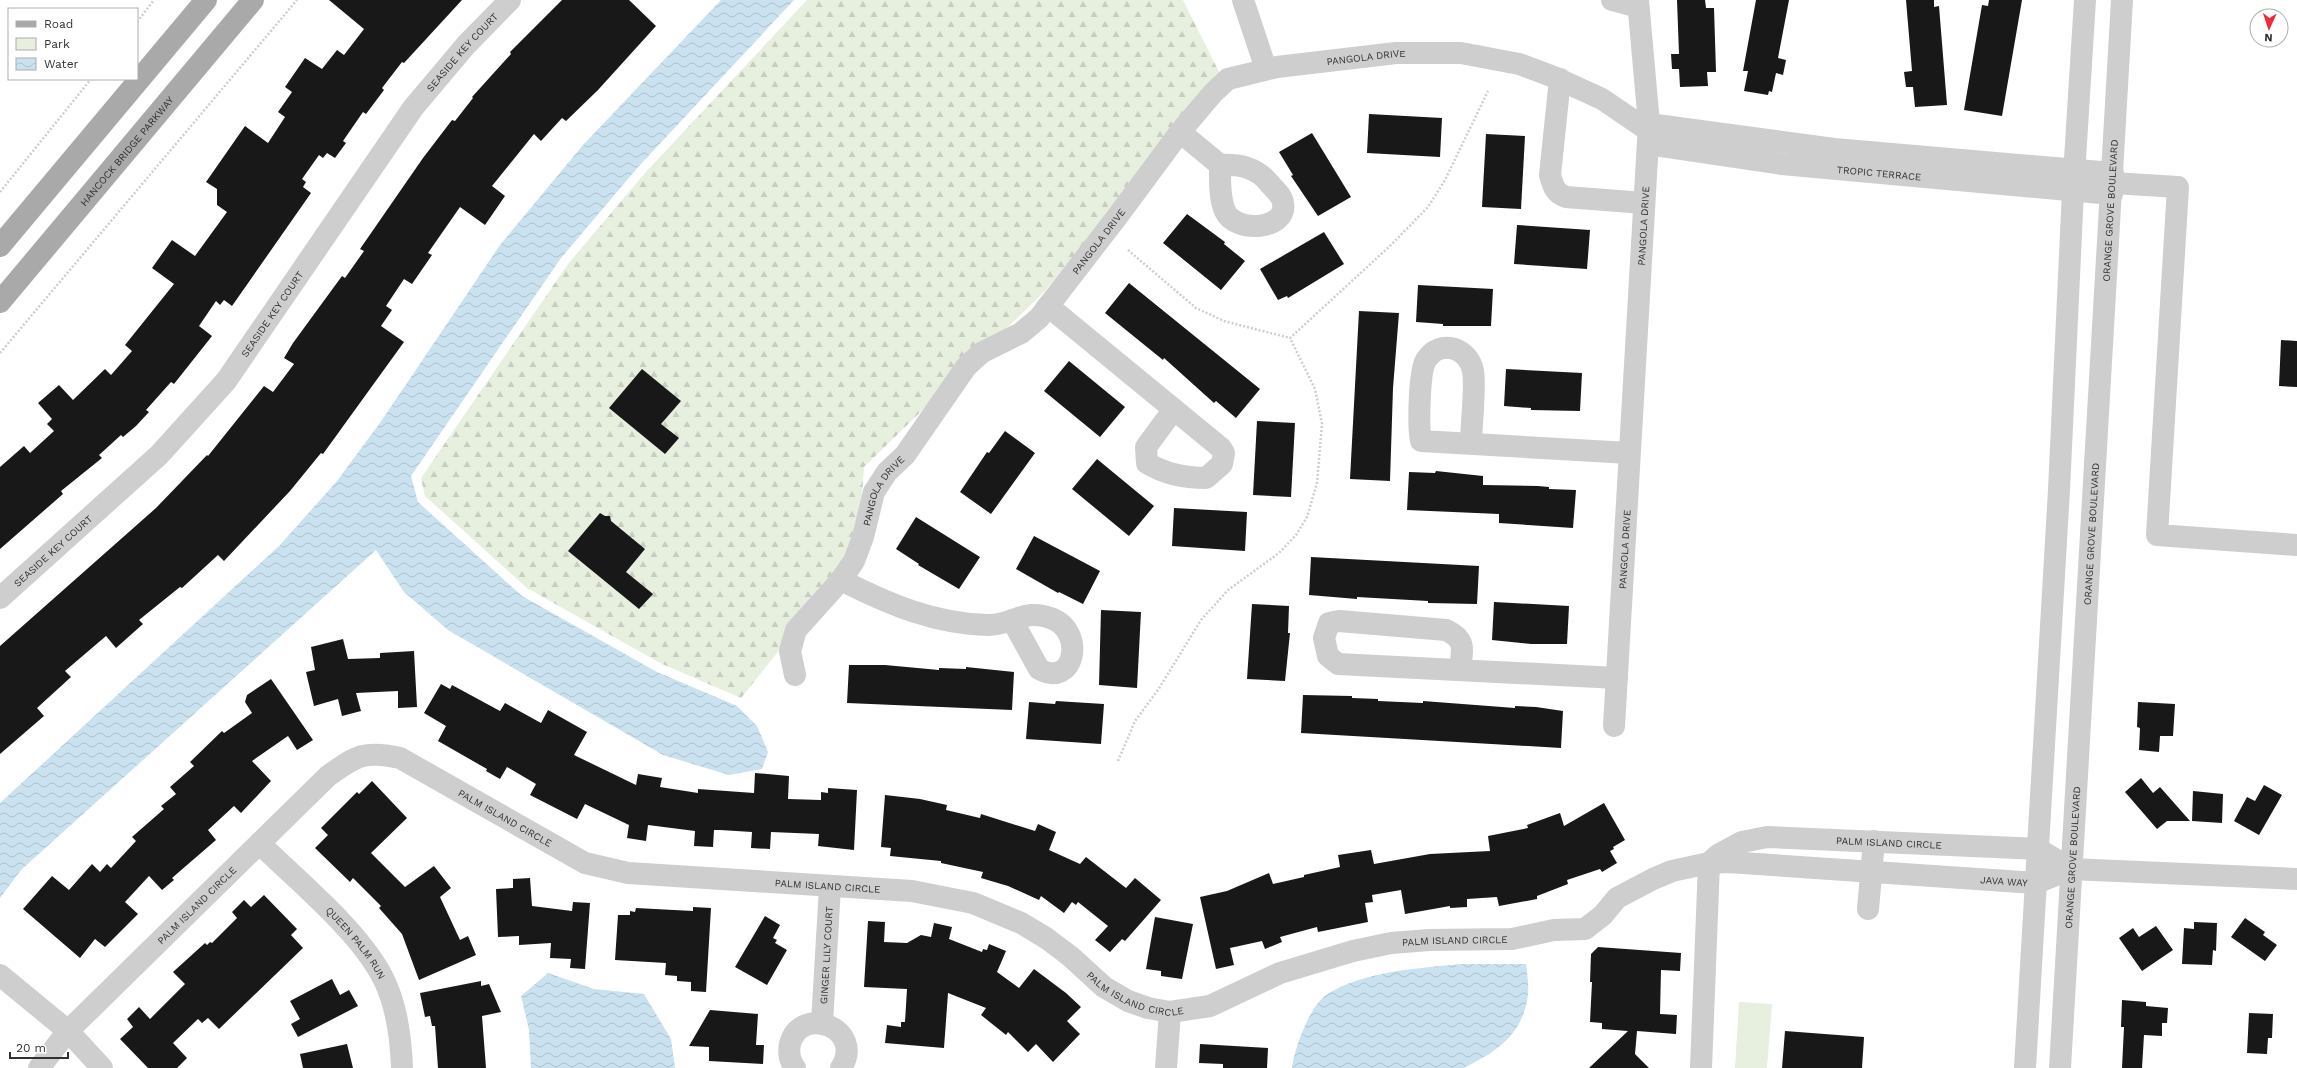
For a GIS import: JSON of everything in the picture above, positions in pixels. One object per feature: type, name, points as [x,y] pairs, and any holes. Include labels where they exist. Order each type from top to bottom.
[{"type":"main road","points":[[0,246],[206,0]]},
{"type":"main road","name":"HANCOCK BRIDGE PARKWAY","points":[[0,302],[253,0]]},
{"type":"street","name":"SEASIDE KEY COURT","points":[[0,598],[159,455],[226,381],[413,108],[466,45],[510,0]]},
{"type":"street","points":[[1612,0],[1638,3],[1649,133]]},
{"type":"street","points":[[2025,1068],[2059,490],[2074,169],[2085,0]]},
{"type":"street","name":"ORANGE GROVE BOULEVARD","points":[[2060,1068],[2113,183],[2122,0]]},
{"type":"street","points":[[1246,1],[1266,69]]},
{"type":"street","name":"PANGOLA DRIVE","points":[[795,675],[790,651],[796,630],[841,580],[854,561],[863,537],[874,492],[887,472],[905,455],[966,367],[981,352],[1021,333],[1038,318],[1117,217],[1180,132],[1213,93],[1228,80],[1266,69],[1396,53],[1461,53],[1519,64],[1560,80],[1602,99],[1649,133],[1614,726]]},
{"type":"street","points":[[1560,80],[1550,175],[1554,188],[1559,195],[1566,198],[1644,203]]},
{"type":"street","points":[[1180,132],[1220,165]]},
{"type":"street","name":"TROPIC TERRACE","points":[[1649,133],[2074,169],[2113,183]]},
{"type":"street","name":"TROPIC TERRACE","points":[[1649,133],[1782,164],[2073,191],[2113,183]]},
{"type":"street","points":[[2113,183],[2178,187],[2157,535],[2297,545]]},
{"type":"street","points":[[1048,306],[1174,409]]},
{"type":"street","points":[[1471,444],[1629,453]]},
{"type":"street","points":[[841,580],[883,602],[950,622],[991,625],[1012,620]]},
{"type":"street","points":[[1460,670],[1462,644],[1458,636],[1446,630],[1339,621],[1329,623],[1324,638],[1328,656],[1338,664],[1616,678]]},
{"type":"street","name":"PALM ISLAND CIRCLE","points":[[39,1068],[68,1031],[328,776],[354,757],[378,753],[400,758],[585,863],[628,872],[933,893],[973,902],[994,910],[1046,938],[1070,956],[1104,987],[1128,1001],[1170,1012],[1210,1006],[1280,974],[1353,950],[1422,940],[1512,940],[1554,930],[1585,929],[1603,915],[1617,898],[1672,872],[1709,863],[1718,855],[1742,842],[1768,837],[2038,849],[2071,868]]},
{"type":"street","points":[[1868,909],[1874,841]]},
{"type":"street","name":"QUEEN PALM RUN","points":[[260,844],[356,937],[384,981],[397,1018],[402,1068]]},
{"type":"street","name":"JAVA WAY","points":[[1709,863],[1728,862],[2036,883],[2071,868],[2297,879]]},
{"type":"street","points":[[1701,1068],[1709,863]]},
{"type":"street","name":"GINGER LILY COURT","points":[[822,1023],[830,887]]},
{"type":"street","points":[[0,975],[68,1031],[102,1068]]},
{"type":"street","points":[[1166,1068],[1170,1012]]},
{"type":"street","points":[[795,1068],[790,1058],[792,1040],[804,1026],[822,1023],[839,1032],[844,1040],[846,1058],[841,1068]]},
{"type":"path","points":[[138,21],[154,0]]},
{"type":"path","points":[[0,353],[298,0]]},
{"type":"path","points":[[0,192],[90,80]]},
{"type":"path","points":[[1290,338],[1391,245],[1428,207],[1445,180],[1488,90]]},
{"type":"path","points":[[1118,761],[1135,721],[1158,690],[1202,620],[1228,590],[1279,553],[1296,535],[1307,517],[1317,483],[1322,424],[1315,389],[1290,338],[1224,321],[1196,308],[1128,250]]},
{"type":"green space","points":[[807,0],[1183,0],[1221,76],[1045,291],[864,467],[858,552],[741,698],[660,663],[527,588],[425,496],[421,478],[568,264],[645,173]]},
{"type":"green space","points":[[1739,1002],[1772,1004],[1767,1068],[1735,1068]]},
{"type":"water","points":[[721,0],[794,0],[639,166],[561,258],[411,476],[418,502],[522,596],[657,672],[737,706],[757,726],[768,752],[762,769],[729,775],[663,755],[448,630],[404,592],[376,550],[21,870],[0,898],[0,803],[280,545],[337,481],[382,420],[500,245],[583,145]]},
{"type":"water","points":[[1462,964],[1526,964],[1528,995],[1525,1009],[1520,1021],[1506,1040],[1488,1055],[1464,1068],[1292,1068],[1299,1039],[1304,1028],[1314,1008],[1326,995],[1341,987],[1374,976],[1410,969]]},
{"type":"water","points":[[548,973],[594,989],[644,994],[671,1039],[675,1068],[531,1068],[529,1030],[521,996]]},
{"type":"building","points":[[329,0],[462,0],[404,63],[402,62],[382,88],[384,90],[366,114],[363,112],[343,141],[346,143],[335,158],[327,153],[323,158],[319,155],[302,179],[306,182],[303,187],[311,193],[232,306],[224,300],[220,305],[216,301],[199,326],[212,336],[174,384],[171,382],[146,410],[149,412],[136,426],[123,437],[121,435],[99,455],[102,458],[61,491],[63,494],[0,549],[0,467],[24,446],[30,453],[54,431],[47,424],[52,419],[38,403],[59,385],[73,400],[105,369],[111,375],[132,351],[125,345],[174,284],[152,268],[172,240],[195,256],[227,212],[217,205],[217,189],[206,182],[245,126],[268,143],[285,117],[278,112],[292,92],[285,87],[305,58],[322,69],[337,50],[344,55],[364,29]]},
{"type":"building","points":[[562,0],[629,0],[656,26],[598,90],[566,121],[562,118],[541,141],[534,134],[492,186],[505,196],[485,225],[460,207],[428,253],[432,255],[412,284],[404,279],[386,306],[392,310],[381,326],[404,342],[323,454],[321,453],[290,491],[224,561],[218,555],[182,588],[180,587],[139,620],[143,624],[116,648],[106,636],[65,671],[71,677],[37,708],[44,716],[0,754],[0,646],[156,508],[207,455],[208,456],[264,386],[273,392],[294,364],[284,358],[293,343],[342,276],[345,278],[364,251],[360,249],[423,158],[452,120],[455,121],[473,98],[472,97],[511,54],[510,52]]},
{"type":"building","points":[[1677,0],[1705,0],[1706,8],[1714,8],[1716,72],[1707,72],[1708,86],[1680,87],[1679,69],[1672,69],[1671,54],[1679,54]]},
{"type":"building","points":[[1756,0],[1789,0],[1778,58],[1786,60],[1783,75],[1776,73],[1772,92],[1769,91],[1768,95],[1744,91],[1748,71],[1743,71]]},
{"type":"building","points":[[1906,0],[1934,0],[1934,7],[1939,6],[1947,105],[1915,107],[1913,87],[1906,87],[1904,72],[1912,71]]},
{"type":"building","points":[[1989,0],[2022,0],[2002,116],[1964,110],[1982,5],[1988,6]]},
{"type":"building","points":[[1369,114],[1442,118],[1440,157],[1367,153]]},
{"type":"building","points":[[1312,133],[1351,197],[1318,216],[1291,176],[1293,175],[1279,152]]},
{"type":"building","points":[[1486,134],[1525,136],[1521,209],[1482,207]]},
{"type":"building","points":[[1187,214],[1225,242],[1224,244],[1245,261],[1221,290],[1163,243]]},
{"type":"building","points":[[1517,225],[1590,230],[1587,269],[1514,264]]},
{"type":"building","points":[[1324,232],[1344,264],[1288,298],[1287,296],[1278,300],[1260,269]]},
{"type":"building","points":[[1129,283],[1260,389],[1236,418],[1216,401],[1214,403],[1164,358],[1163,360],[1105,313]]},
{"type":"building","points":[[1418,285],[1493,289],[1491,326],[1443,326],[1443,324],[1416,322]]},
{"type":"building","points":[[1359,311],[1399,313],[1393,388],[1390,481],[1350,479]]},
{"type":"building","points":[[2281,340],[2297,341],[2297,387],[2279,386]]},
{"type":"building","points":[[1069,361],[1125,407],[1100,437],[1044,391]]},
{"type":"building","points":[[642,369],[681,401],[661,424],[679,438],[665,454],[609,408]]},
{"type":"building","points":[[1506,369],[1582,373],[1580,411],[1531,410],[1531,408],[1504,406]]},
{"type":"building","points":[[1257,421],[1295,423],[1291,497],[1253,495]]},
{"type":"building","points":[[1005,431],[1035,453],[991,514],[960,492],[987,452],[989,453]]},
{"type":"building","points":[[1097,459],[1154,506],[1129,536],[1072,489]]},
{"type":"building","points":[[1436,471],[1483,476],[1483,485],[1538,486],[1549,487],[1549,489],[1576,490],[1573,528],[1499,523],[1499,514],[1407,510],[1409,472],[1435,473]]},
{"type":"building","points":[[1174,508],[1247,512],[1245,551],[1172,546]]},
{"type":"building","points":[[600,513],[605,516],[610,516],[611,521],[645,549],[626,572],[653,594],[639,609],[568,551]]},
{"type":"building","points":[[916,517],[980,557],[959,589],[918,565],[919,564],[896,549]]},
{"type":"building","points":[[1034,536],[1100,571],[1083,604],[1059,592],[1058,593],[1016,569]]},
{"type":"building","points":[[1311,557],[1479,566],[1477,604],[1428,603],[1428,601],[1357,597],[1357,599],[1309,595]]},
{"type":"building","points":[[1494,602],[1569,606],[1567,644],[1531,644],[1492,640]]},
{"type":"building","points":[[1252,604],[1289,606],[1288,633],[1290,633],[1285,681],[1247,679]]},
{"type":"building","points":[[1101,610],[1141,612],[1137,688],[1099,685]]},
{"type":"building","points":[[343,639],[348,659],[380,658],[380,653],[414,651],[417,707],[398,708],[398,691],[356,693],[361,711],[342,716],[338,699],[314,706],[306,672],[315,670],[311,647]]},
{"type":"building","points":[[849,665],[885,665],[939,670],[939,668],[966,669],[966,667],[1014,672],[1012,710],[847,703]]},
{"type":"building","points":[[271,679],[313,740],[297,750],[288,736],[252,761],[271,781],[241,813],[234,806],[208,830],[216,840],[172,878],[174,880],[162,890],[149,876],[125,902],[138,914],[105,947],[95,939],[80,958],[23,909],[52,876],[69,890],[92,864],[100,872],[107,864],[111,868],[136,841],[132,837],[164,809],[161,806],[176,794],[170,787],[194,766],[190,762],[222,731],[224,733],[252,713],[245,702],[247,695]]},
{"type":"building","points":[[441,684],[450,689],[452,685],[500,711],[505,703],[541,723],[548,710],[587,732],[574,755],[636,785],[638,774],[662,778],[660,787],[698,793],[698,789],[754,793],[755,773],[789,776],[788,799],[821,800],[821,792],[828,793],[828,788],[857,790],[854,850],[818,846],[819,834],[771,832],[770,849],[751,848],[752,832],[714,830],[713,847],[694,846],[695,831],[648,825],[646,841],[627,838],[629,825],[585,804],[577,819],[530,795],[536,784],[507,767],[500,779],[486,771],[487,769],[438,741],[446,726],[424,713]]},
{"type":"building","points":[[1303,695],[1352,696],[1352,698],[1378,699],[1378,701],[1423,703],[1423,701],[1515,708],[1515,706],[1536,707],[1563,711],[1561,748],[1301,733]]},
{"type":"building","points":[[1056,701],[1104,704],[1101,744],[1026,739],[1029,702],[1055,704]]},
{"type":"building","points":[[2138,702],[2175,704],[2173,736],[2160,736],[2159,752],[2139,750],[2140,728],[2137,727]]},
{"type":"building","points":[[2141,778],[2153,793],[2160,787],[2190,821],[2167,821],[2157,829],[2125,792]]},
{"type":"building","points":[[372,781],[407,818],[371,853],[405,887],[434,866],[451,888],[440,897],[460,940],[468,936],[476,955],[419,980],[402,934],[379,908],[381,906],[353,878],[350,882],[315,848],[328,835],[321,828],[357,792],[359,794]]},
{"type":"building","points":[[2264,785],[2282,795],[2259,835],[2234,821],[2247,797],[2255,801]]},
{"type":"building","points":[[2193,791],[2223,794],[2222,823],[2192,821]]},
{"type":"building","points":[[885,795],[920,799],[947,805],[946,810],[980,818],[981,814],[1035,831],[1038,824],[1056,832],[1049,850],[1080,864],[1086,857],[1126,888],[1135,878],[1161,900],[1125,941],[1122,939],[1110,952],[1095,940],[1108,926],[1078,902],[1076,905],[1072,902],[1064,913],[1041,896],[1039,900],[1008,886],[981,878],[983,872],[941,863],[941,861],[890,856],[891,848],[881,847]]},
{"type":"building","points":[[1604,803],[1625,840],[1613,847],[1614,849],[1610,851],[1617,863],[1602,872],[1600,869],[1567,880],[1568,884],[1537,896],[1537,899],[1499,906],[1497,897],[1467,899],[1467,907],[1450,908],[1450,906],[1405,914],[1401,890],[1372,895],[1373,902],[1365,903],[1368,922],[1318,932],[1317,927],[1280,937],[1282,942],[1265,949],[1262,941],[1230,948],[1234,965],[1216,969],[1200,897],[1227,891],[1269,873],[1273,884],[1340,867],[1338,855],[1371,850],[1374,864],[1430,854],[1490,851],[1488,836],[1528,828],[1527,825],[1560,813],[1564,826]]},
{"type":"building","points":[[530,878],[532,906],[572,911],[573,902],[590,903],[585,969],[570,968],[571,959],[550,958],[551,943],[519,945],[519,936],[498,937],[496,889],[513,888],[513,879]]},
{"type":"building","points":[[264,895],[297,929],[291,935],[303,948],[219,1029],[208,1018],[202,1023],[198,1019],[173,1043],[187,1058],[177,1068],[148,1068],[120,1039],[133,1027],[127,1019],[139,1007],[150,1019],[185,984],[173,972],[205,943],[207,945],[210,942],[212,943],[237,918],[232,912],[244,900],[251,907]]},
{"type":"building","points":[[693,907],[711,908],[706,992],[691,991],[691,982],[677,981],[677,976],[665,975],[666,963],[615,960],[618,915],[630,915],[630,911],[635,912],[636,908],[693,911]]},
{"type":"building","points":[[765,916],[780,925],[773,938],[777,940],[775,943],[787,950],[767,985],[735,967]]},
{"type":"building","points":[[1155,917],[1193,924],[1182,979],[1161,976],[1161,971],[1146,969]]},
{"type":"building","points":[[2245,918],[2265,932],[2263,935],[2277,945],[2265,961],[2231,937]]},
{"type":"building","points":[[868,921],[885,922],[884,942],[907,943],[921,935],[931,937],[934,923],[952,927],[949,939],[982,952],[983,949],[987,950],[989,944],[1006,951],[997,972],[1019,988],[1034,969],[1066,993],[1081,1007],[1067,1021],[1080,1034],[1053,1062],[1036,1044],[1028,1052],[1008,1032],[1006,1035],[981,1015],[986,1008],[948,993],[944,1048],[885,1043],[887,1025],[901,1027],[901,1022],[905,1022],[907,989],[864,987]]},
{"type":"building","points":[[2194,922],[2217,923],[2216,951],[2213,950],[2212,965],[2182,964],[2184,928],[2194,929]]},
{"type":"building","points":[[2156,926],[2173,950],[2142,971],[2119,938],[2133,928],[2139,937]]},
{"type":"building","points":[[1598,947],[1681,953],[1680,971],[1661,970],[1660,1014],[1677,1015],[1676,1034],[1637,1031],[1635,1054],[1649,1068],[1589,1068],[1628,1031],[1602,1029],[1602,1023],[1590,1022],[1592,982],[1590,982],[1591,954]]},
{"type":"building","points":[[332,979],[340,995],[349,990],[358,1006],[298,1037],[291,1024],[300,1019],[290,1001]]},
{"type":"building","points":[[481,981],[481,986],[489,984],[501,1012],[482,1016],[486,1068],[438,1068],[435,1026],[432,1026],[430,1016],[425,1017],[420,993]]},
{"type":"building","points":[[2122,1000],[2146,1002],[2146,1006],[2168,1008],[2167,1023],[2162,1023],[2162,1036],[2144,1035],[2142,1068],[2122,1068],[2124,1027],[2121,1027]]},
{"type":"building","points":[[710,1010],[758,1014],[756,1045],[764,1045],[763,1064],[709,1061],[709,1047],[689,1046]]},
{"type":"building","points":[[2249,1013],[2273,1014],[2272,1038],[2268,1038],[2267,1054],[2247,1053]]},
{"type":"building","points":[[1785,1031],[1864,1037],[1862,1068],[1782,1068]]},
{"type":"building","points":[[347,1044],[353,1068],[303,1068],[300,1054]]},
{"type":"building","points":[[1200,1044],[1268,1048],[1267,1068],[1223,1068],[1223,1064],[1199,1063]]}]
